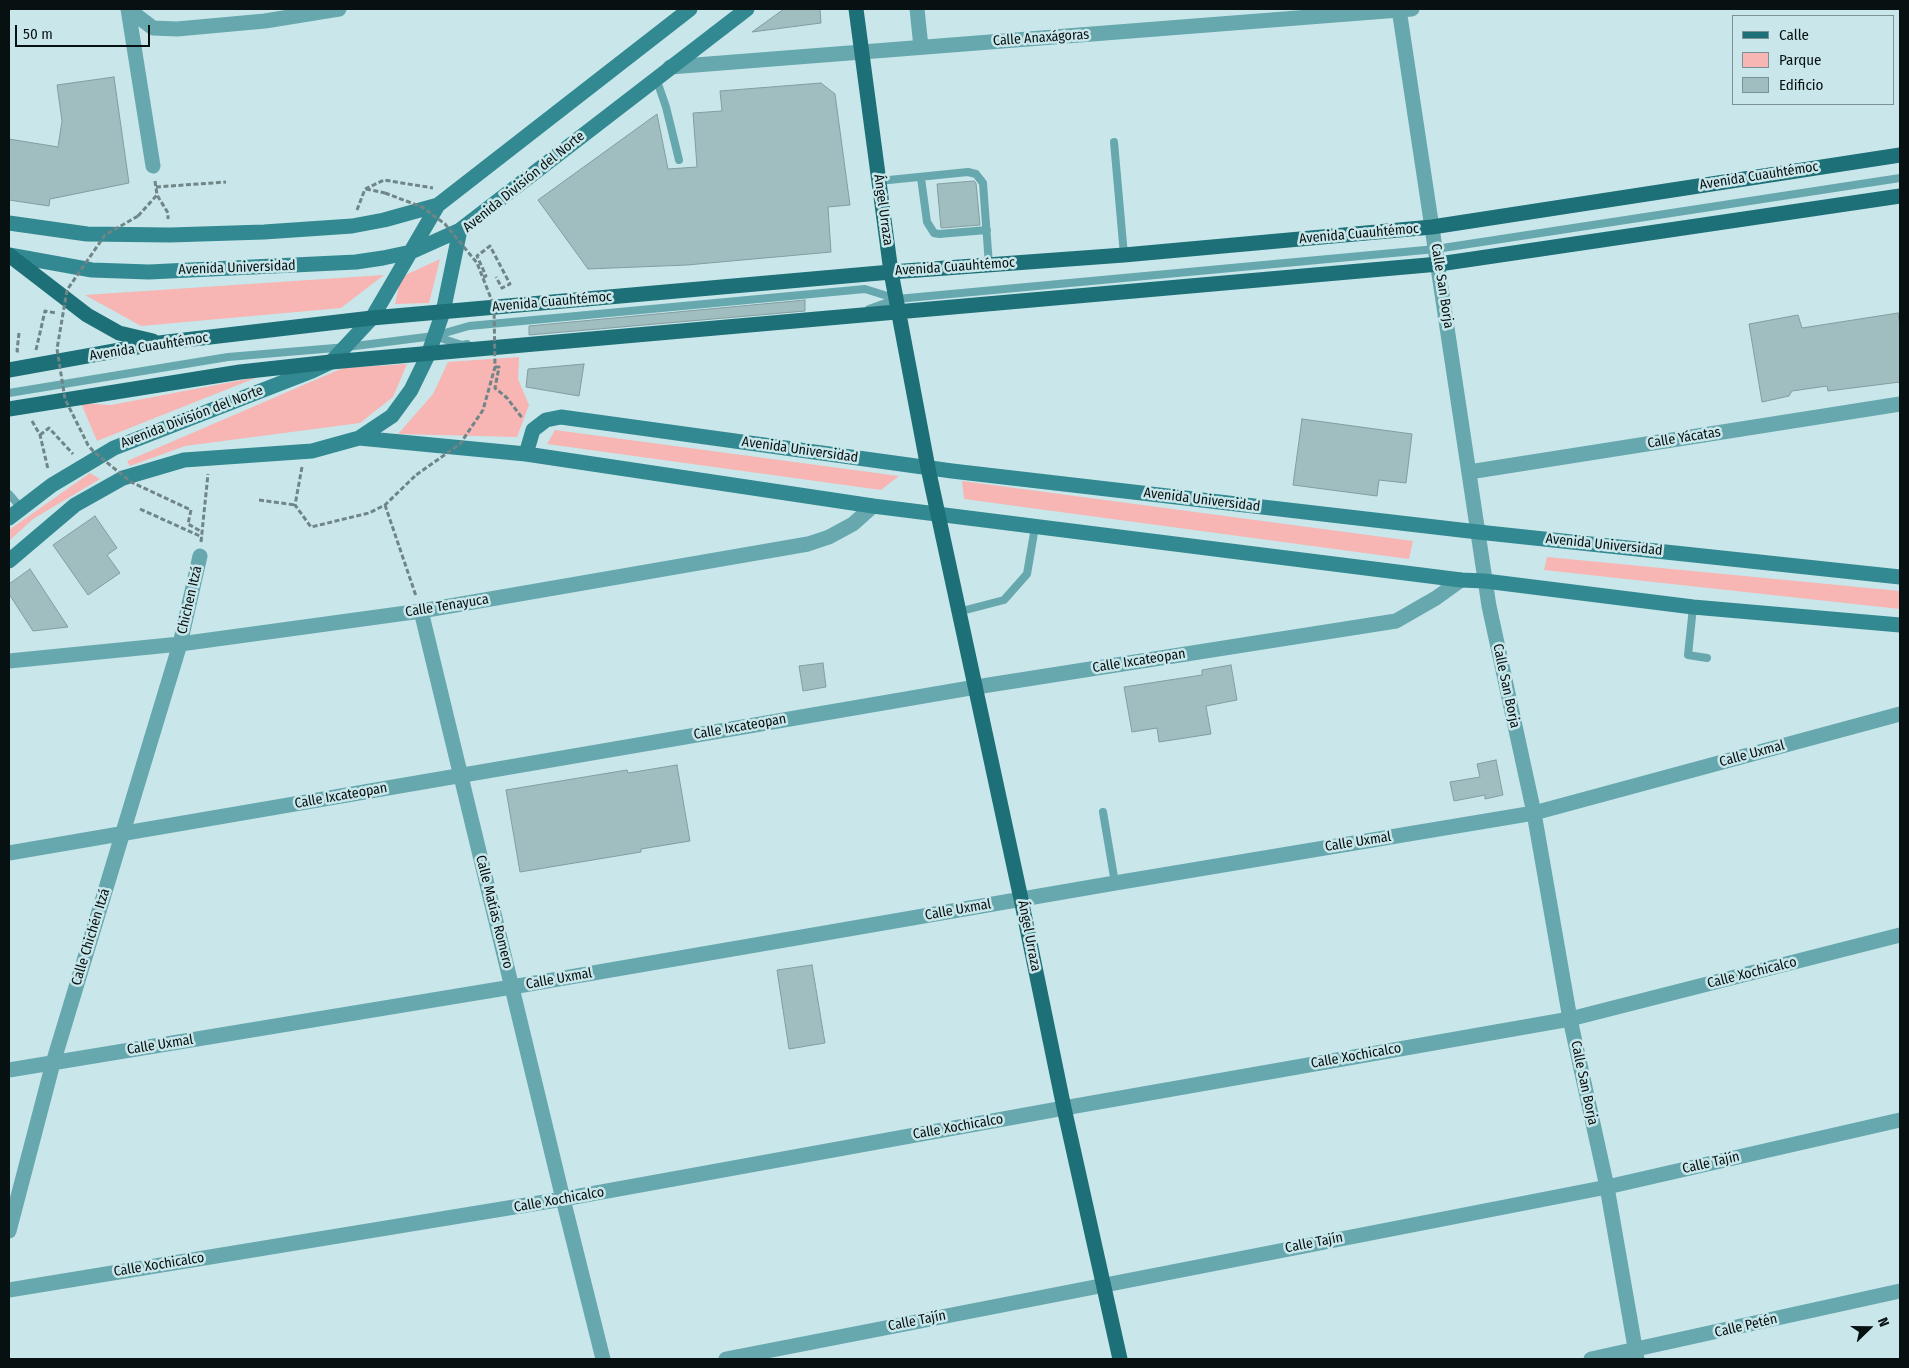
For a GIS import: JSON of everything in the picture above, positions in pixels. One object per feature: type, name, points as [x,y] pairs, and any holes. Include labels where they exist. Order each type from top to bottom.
[{"type":"main road","name":"Avenida División del Norte","points":[[9,518],[52,485],[114,448],[331,362],[372,318],[438,205],[690,9]]},
{"type":"main road","name":"Avenida División del Norte","points":[[9,561],[75,505],[123,478],[184,460],[305,451],[360,438],[392,416],[411,390],[428,355],[443,312],[460,230],[747,9]]},
{"type":"main road","name":"Ángel Urraza","points":[[856,9],[891,272],[928,468],[1022,899],[1064,1108],[1120,1359]]},
{"type":"main road","name":"Avenida Cuauhtémoc","points":[[9,370],[159,343],[372,318],[891,272],[1124,255],[1432,227],[1900,154]]},
{"type":"main road","points":[[16,407],[240,372],[331,362],[428,355],[898,306],[1439,264],[1900,196]]},
{"type":"main road","points":[[9,223],[87,234],[264,232],[352,226],[384,220],[438,205]]},
{"type":"main road","name":"Avenida Universidad","points":[[9,255],[92,270],[149,272],[356,262],[411,252],[460,230]]},
{"type":"main road","points":[[9,255],[87,314],[119,332],[159,343]]},
{"type":"main road","name":"Avenida Universidad","points":[[526,454],[533,430],[546,420],[561,417],[928,468],[1478,532],[1900,577]]},
{"type":"main road","points":[[360,438],[526,454],[872,506],[1461,580],[1485,581],[1693,607],[1900,624]]},
{"type":"street","points":[[128,9],[152,28],[177,28],[339,9]]},
{"type":"street","points":[[128,9],[153,166]]},
{"type":"street","points":[[916,9],[921,47]]},
{"type":"street","name":"Calle Anaxágoras","points":[[670,67],[1404,9]]},
{"type":"street","name":"Calle San Borja","points":[[1404,9],[1432,227],[1489,606],[1534,813],[1570,1019],[1607,1187],[1637,1355]]},
{"type":"street","name":"Calle Yácatas","points":[[1469,472],[1900,404]]},
{"type":"street","name":"Calle Tenayuca","points":[[9,661],[180,644],[421,610],[808,544],[829,537],[853,524],[872,506]]},
{"type":"street","name":"Chichen Itzá","points":[[180,644],[200,556]]},
{"type":"street","name":"Calle Ixcateopan","points":[[9,853],[976,687],[1396,621],[1436,598],[1461,580]]},
{"type":"street","name":"Calle Matías Romero","points":[[421,610],[603,1359]]},
{"type":"street","name":"Calle Chichén Itzá","points":[[9,1231],[53,1063],[180,644]]},
{"type":"street","name":"Calle Uxmal","points":[[9,1070],[512,987],[1534,813],[1900,714]]},
{"type":"street","name":"Calle Xochicalco","points":[[9,1290],[563,1200],[1064,1108],[1570,1019],[1900,935]]},
{"type":"street","name":"Calle Tajín","points":[[726,1359],[1607,1187],[1900,1120]]},
{"type":"street","name":"Calle Petén","points":[[1591,1359],[1637,1355],[1900,1291]]},
{"type":"lane","points":[[656,78],[666,107],[679,160]]},
{"type":"lane","points":[[1114,142],[1124,255]]},
{"type":"lane","points":[[879,181],[968,172],[976,174],[983,183],[989,265]]},
{"type":"lane","points":[[921,178],[927,222],[934,233],[987,230]]},
{"type":"lane","points":[[434,336],[462,344],[472,344],[868,309],[1436,249],[1900,178]]},
{"type":"lane","points":[[9,393],[228,357],[346,347],[434,336],[469,326],[865,289],[898,306]]},
{"type":"lane","points":[[9,494],[21,508]]},
{"type":"lane","points":[[958,612],[1004,600],[1027,574],[1036,527]]},
{"type":"lane","points":[[1693,607],[1688,655],[1708,658]]},
{"type":"lane","points":[[1103,812],[1115,883]]},
{"type":"path","points":[[153,166],[157,195],[168,213],[170,234]]},
{"type":"path","points":[[352,226],[365,189],[384,180],[426,188],[459,188]]},
{"type":"path","points":[[156,187],[226,182]]},
{"type":"path","points":[[259,500],[295,505],[311,527],[369,513],[386,505],[416,475],[460,444],[483,410],[495,367],[494,306],[477,263],[445,224],[422,207],[385,193],[365,189]]},
{"type":"path","points":[[157,195],[138,216],[105,235],[67,290],[57,349],[65,398],[88,445],[131,482],[191,510],[188,524],[202,532]]},
{"type":"path","points":[[483,277],[486,276],[477,256],[490,246],[510,284],[502,288],[496,277]]},
{"type":"path","points":[[36,345],[45,311],[63,314]]},
{"type":"path","points":[[19,333],[17,351],[26,352]]},
{"type":"path","points":[[495,367],[499,367],[495,388],[507,398],[522,418]]},
{"type":"path","points":[[16,407],[40,435],[52,485]]},
{"type":"path","points":[[40,435],[49,428],[74,454],[81,450]]},
{"type":"path","points":[[295,505],[305,451]]},
{"type":"path","points":[[200,556],[210,458]]},
{"type":"path","points":[[386,505],[421,610]]},
{"type":"path","points":[[140,509],[202,537]]},
{"type":"green space","points":[[440,259],[429,303],[395,304],[401,277]]},
{"type":"green space","points":[[384,275],[341,308],[141,326],[85,295]]},
{"type":"green space","points":[[519,357],[518,379],[529,405],[517,437],[398,434],[433,394],[448,362]]},
{"type":"green space","points":[[407,364],[393,397],[360,423],[185,446],[130,466],[127,461],[343,368]]},
{"type":"green space","points":[[258,377],[97,441],[81,403],[111,405]]},
{"type":"green space","points":[[555,430],[899,476],[881,490],[547,444]]},
{"type":"green space","points":[[90,473],[100,479],[33,519],[9,541],[9,530]]},
{"type":"green space","points":[[962,481],[1413,541],[1409,559],[964,499]]},
{"type":"green space","points":[[1547,557],[1900,591],[1900,609],[1544,570]]},
{"type":"building","points":[[784,9],[820,9],[821,23],[752,32]]},
{"type":"building","points":[[114,77],[129,183],[50,199],[49,206],[9,200],[9,139],[58,147],[62,121],[57,85]]},
{"type":"building","points":[[821,83],[835,94],[850,205],[828,207],[831,252],[687,265],[588,269],[538,200],[657,114],[668,169],[697,167],[693,113],[722,111],[720,91]]},
{"type":"building","points":[[974,181],[976,183],[980,225],[941,228],[937,184]]},
{"type":"building","points":[[805,300],[805,311],[529,335],[529,326]]},
{"type":"building","points":[[1898,313],[1900,326],[1900,382],[1828,391],[1827,386],[1792,391],[1789,396],[1762,402],[1749,324],[1798,315],[1802,328]]},
{"type":"building","points":[[584,364],[579,396],[526,387],[528,369]]},
{"type":"building","points":[[1302,419],[1412,434],[1406,483],[1379,480],[1377,496],[1293,485]]},
{"type":"building","points":[[95,516],[117,548],[107,555],[120,573],[88,595],[53,545]]},
{"type":"building","points":[[30,569],[68,627],[33,631],[9,594],[9,584]]},
{"type":"building","points":[[823,663],[826,687],[803,691],[799,666]]},
{"type":"building","points":[[1231,665],[1237,700],[1206,706],[1211,734],[1159,742],[1157,728],[1132,732],[1124,687],[1202,675],[1202,670]]},
{"type":"building","points":[[1496,760],[1503,795],[1485,799],[1485,795],[1454,801],[1450,782],[1480,777],[1477,764]]},
{"type":"building","points":[[677,765],[690,841],[641,849],[641,852],[520,872],[506,790],[627,770],[628,773]]},
{"type":"building","points":[[812,965],[825,1043],[789,1049],[777,970]]}]
